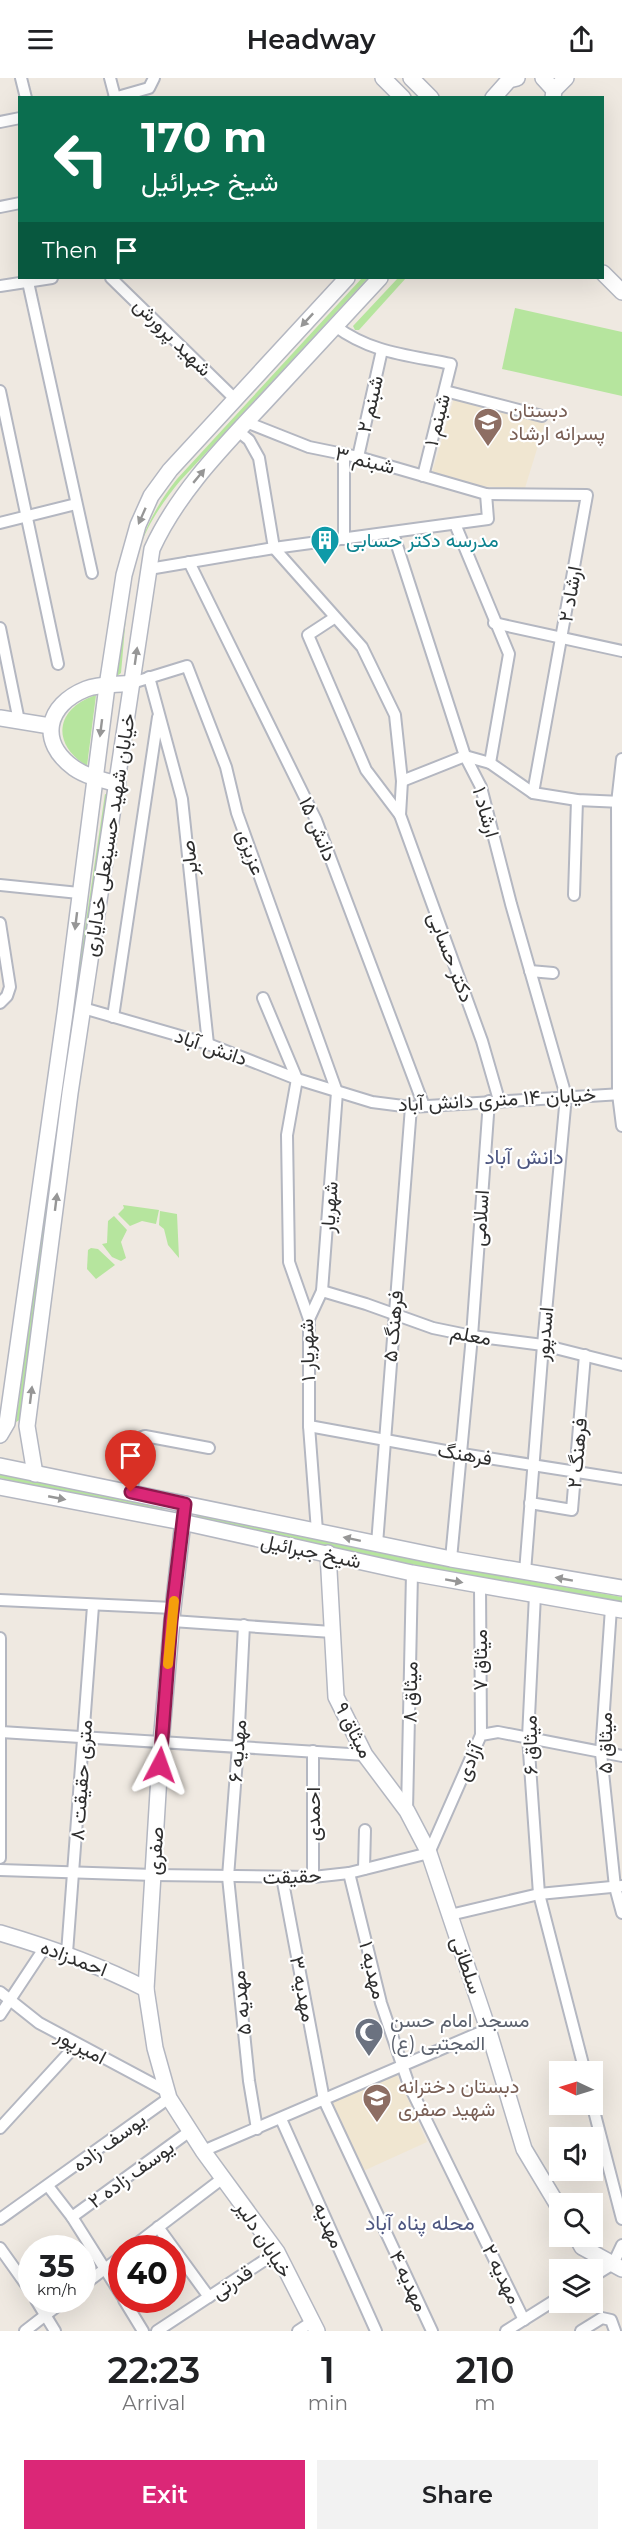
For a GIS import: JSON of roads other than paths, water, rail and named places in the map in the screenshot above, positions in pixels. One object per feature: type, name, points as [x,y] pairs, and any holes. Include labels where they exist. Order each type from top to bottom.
[{"type":"street","points":[[21,78],[26,96]]},
{"type":"street","points":[[110,78],[114,96]]},
{"type":"street","points":[[118,96],[149,88],[154,78]]},
{"type":"street","points":[[383,78],[402,96]]},
{"type":"street","points":[[411,78],[429,96]]},
{"type":"street","points":[[495,96],[509,80],[517,78]]},
{"type":"street","points":[[543,78],[554,94],[566,78]]},
{"type":"street","points":[[0,122],[18,118]]},
{"type":"street","points":[[0,207],[18,203]]},
{"type":"street","points":[[604,274],[622,292]]},
{"type":"street","points":[[0,286],[46,279]]},
{"type":"street","name":"شهید پرورش","points":[[112,279],[234,398]]},
{"type":"street","name":"خیابان شهید حسینعلی خدایاری","points":[[4,1429],[80,893],[106,686],[124,575],[138,525],[151,496],[170,470],[346,279]]},
{"type":"street","name":"خیابان شهید حسینعلی خدایاری","points":[[35,1474],[27,1426],[83,1008],[152,549],[175,507],[242,427],[379,279]]},
{"type":"street","points":[[28,282],[92,573]]},
{"type":"street","points":[[335,326],[354,340],[382,350]]},
{"type":"street","name":"شبنم ۱","points":[[382,350],[451,364],[423,476]]},
{"type":"street","name":"شبنم ۲","points":[[358,458],[382,350]]},
{"type":"street","points":[[0,391],[58,664]]},
{"type":"street","points":[[445,391],[542,416]]},
{"type":"street","points":[[242,427],[259,458],[274,548]]},
{"type":"street","name":"شبنم ۳","points":[[242,427],[486,494]]},
{"type":"street","points":[[344,454],[344,539]]},
{"type":"street","points":[[149,569],[274,548],[488,519],[486,494]]},
{"type":"street","name":"ارشاد ۲","points":[[486,494],[587,495],[533,793]]},
{"type":"street","points":[[0,523],[76,504]]},
{"type":"street","points":[[455,524],[494,623],[509,654],[490,763]]},
{"type":"street","name":"ارشاد ۱","points":[[393,533],[465,756],[481,787],[566,1096]]},
{"type":"street","name":"دکتر حسابی","points":[[274,548],[362,647],[395,715],[402,781],[400,815]]},
{"type":"street","name":"دانش ۱۵","points":[[189,562],[316,820],[424,1106]]},
{"type":"street","name":"دکتر حسابی","points":[[334,618],[308,635],[366,771],[400,815],[482,1041],[494,1100]]},
{"type":"street","points":[[494,623],[622,651]]},
{"type":"street","points":[[0,628],[19,721]]},
{"type":"street","name":"عزیزی","points":[[132,683],[187,666],[226,767],[237,813],[337,1092]]},
{"type":"street","name":"صابر","points":[[149,677],[182,799],[208,1044]]},
{"type":"street","points":[[118,784],[95,778],[68,763],[55,743],[50,726],[53,715],[67,700],[91,687],[132,683]]},
{"type":"street","points":[[113,1017],[159,714]]},
{"type":"street","points":[[0,718],[50,726]]},
{"type":"street","points":[[402,781],[465,756],[490,763],[533,793],[577,800],[620,802]]},
{"type":"street","points":[[622,759],[620,802],[620,1094],[622,1126]]},
{"type":"street","points":[[574,896],[577,800]]},
{"type":"street","points":[[0,885],[80,893]]},
{"type":"street","points":[[0,923],[10,987],[7,996],[0,1002]]},
{"type":"street","points":[[530,971],[553,973]]},
{"type":"street","points":[[263,998],[297,1079]]},
{"type":"street","name":"دانش آباد","points":[[83,1008],[208,1044],[337,1092]]},
{"type":"street","name":"شهریار ۱","points":[[297,1079],[287,1135],[289,1262],[309,1319],[309,1426],[317,1531]]},
{"type":"street","name":"خیابان ۱۴ متری دانش آباد","points":[[337,1092],[372,1102],[411,1107],[494,1100],[620,1094]]},
{"type":"street","name":"شهریار","points":[[309,1319],[322,1291],[337,1092]]},
{"type":"street","name":"اسدپور","points":[[525,1572],[566,1096]]},
{"type":"street","name":"اسلامی","points":[[451,1559],[494,1100]]},
{"type":"street","name":"فرهنگ ۵","points":[[378,1544],[393,1314],[411,1107]]},
{"type":"street","name":"معلم","points":[[322,1291],[433,1328],[543,1346],[622,1365]]},
{"type":"street","name":"فرهنگ ۲","points":[[530,1503],[572,1509],[585,1355]]},
{"type":"street","points":[[4,1429],[27,1426]]},
{"type":"street","name":"فرهنگ","points":[[309,1426],[462,1454],[622,1479]]},
{"type":"street","points":[[131,1492],[142,1437],[209,1448]]},
{"type":"street","name":"شیخ جبرائیل","points":[[0,1466],[451,1559],[622,1588]]},
{"type":"street","name":"شیخ جبرائیل","points":[[0,1487],[182,1522],[412,1573],[617,1609]]},
{"type":"street","name":"صفری","points":[[185,1504],[172,1615],[161,1743],[146,1989],[155,2048],[168,2095],[203,2151]]},
{"type":"street","name":"میثاق ۹","points":[[328,1553],[336,1697],[365,1755],[407,1811],[429,1853]]},
{"type":"street","name":"میثاق ۸","points":[[407,1811],[412,1573]]},
{"type":"street","name":"میثاق ۷","points":[[480,1586],[481,1735]]},
{"type":"street","name":"میثاق ۶","points":[[535,1595],[528,1737],[539,1894],[582,2061]]},
{"type":"street","points":[[0,1600],[93,1606],[244,1625],[332,1632]]},
{"type":"street","name":"۸ متری حقیقت","points":[[67,1953],[93,1606]]},
{"type":"street","name":"میثاق ۵","points":[[617,1609],[601,1753],[622,1913]]},
{"type":"street","name":"مهدیه ۶","points":[[228,1877],[244,1625]]},
{"type":"street","points":[[0,1638],[0,1858]]},
{"type":"street","points":[[1,1732],[365,1755]]},
{"type":"street","name":"آزادی","points":[[429,1853],[481,1735],[498,1732],[622,1756]]},
{"type":"street","name":"احمدی","points":[[313,1750],[313,1876]]},
{"type":"street","points":[[364,1869],[365,1830]]},
{"type":"street","name":"حقیقت","points":[[0,1870],[228,1877],[313,1876],[349,1873],[429,1853]]},
{"type":"street","name":"سلطانی","points":[[429,1853],[488,2029],[524,2149],[550,2193]]},
{"type":"street","name":"مهدیه ۱","points":[[349,1873],[381,2003],[401,2066]]},
{"type":"street","name":"مهدیه ۵","points":[[228,1877],[249,2081],[257,2129]]},
{"type":"street","name":"مهدیه ۳","points":[[282,1877],[324,2100]]},
{"type":"street","points":[[450,1915],[539,1894],[619,1886]]},
{"type":"street","name":"احمدزاده","points":[[0,1933],[67,1953],[105,1968],[146,1989]]},
{"type":"street","points":[[0,2015],[45,1947]]},
{"type":"street","name":"امیرپور","points":[[0,1992],[39,2023],[168,2095]]},
{"type":"street","points":[[203,2151],[488,2029]]},
{"type":"street","points":[[0,2128],[77,2044]]},
{"type":"street","name":"مهدیه ۲","points":[[401,2066],[524,2320]]},
{"type":"street","name":"یوسف زاده","points":[[0,2219],[48,2186],[168,2095]]},
{"type":"street","name":"مهدیه ۴","points":[[324,2100],[432,2331]]},
{"type":"street","points":[[595,2115],[622,2219]]},
{"type":"street","name":"مهدیه","points":[[281,2119],[376,2331]]},
{"type":"street","name":"یوسف زاده ۲","points":[[72,2217],[190,2131]]},
{"type":"street","name":"خیابان دلیر","points":[[203,2151],[277,2252],[315,2326]]},
{"type":"street","points":[[148,2235],[223,2178]]},
{"type":"street","points":[[48,2186],[72,2217],[108,2274]]},
{"type":"street","points":[[158,2227],[209,2297]]},
{"type":"street","points":[[618,2266],[622,2245]]},
{"type":"street","points":[[582,2247],[618,2266]]},
{"type":"street","points":[[0,2248],[18,2273]]},
{"type":"street","name":"قدرتی","points":[[157,2331],[277,2252]]},
{"type":"street","points":[[603,2272],[618,2266]]},
{"type":"street","points":[[96,2276],[108,2267]]},
{"type":"street","points":[[506,2331],[549,2304]]},
{"type":"street","points":[[42,2313],[55,2331]]},
{"type":"street","points":[[25,2331],[48,2313]]},
{"type":"street","points":[[132,2313],[143,2331]]},
{"type":"street","points":[[581,2331],[602,2318],[610,2320],[615,2331]]},
{"type":"street","points":[[298,2331],[315,2326]]},
{"type":"place","name":"دبستان پسرانه ارشاد","points":[[488,448]]},
{"type":"place","name":"مدرسه دکتر حسابی","points":[[325,566]]},
{"type":"place","name":"مسجد امام حسن المجتبی (ع)","points":[[369,2058]]},
{"type":"place","name":"دبستان دخترانه شهید صفری","points":[[377,2124]]},
{"type":"district","name":"دانش آباد","points":[[524,1157]]},
{"type":"district","name":"محله پناه آباد","points":[[420,2223]]}]
